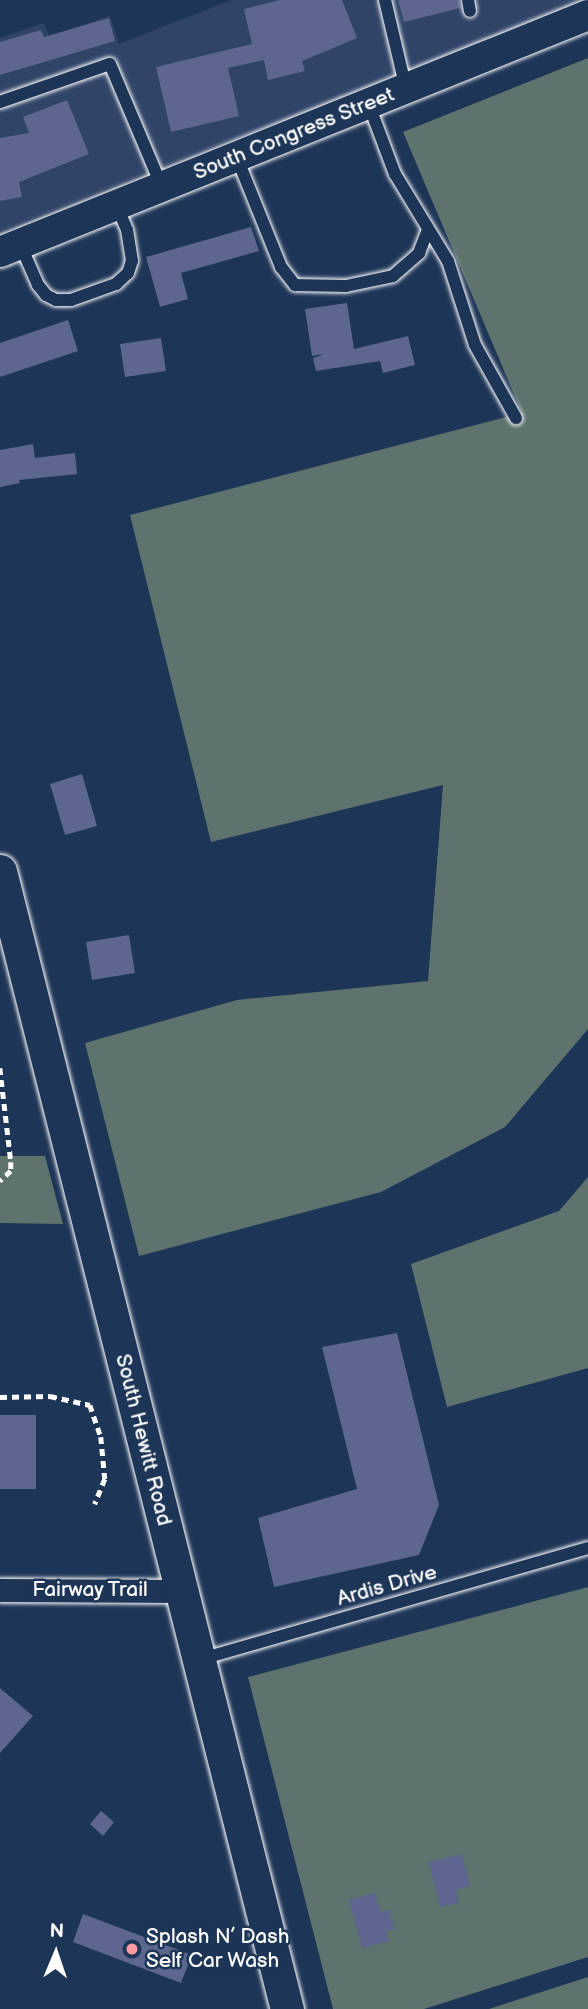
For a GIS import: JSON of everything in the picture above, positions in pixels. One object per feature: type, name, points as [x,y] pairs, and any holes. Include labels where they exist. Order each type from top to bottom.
[{"type":"main road","name":"South Hewitt Road","points":[[0,871],[287,2009]]},
{"type":"street","name":"South Congress Street","points":[[10,248],[588,15]]},
{"type":"street","name":"Fairway Trail","points":[[0,1590],[181,1591]]},
{"type":"lane","points":[[385,0],[406,89]]},
{"type":"lane","points":[[0,102],[110,64],[162,187]]},
{"type":"lane","points":[[368,104],[395,174],[448,261],[475,345],[516,418]]},
{"type":"lane","points":[[237,158],[281,267],[295,285],[346,286],[393,276],[419,253],[428,230]]},
{"type":"lane","points":[[10,248],[46,295],[71,300],[107,288],[128,273],[132,261],[127,230],[117,205]]},
{"type":"lane","name":"Ardis Drive","points":[[197,1660],[588,1548]]},
{"type":"path","points":[[0,1068],[12,1162],[11,1171],[0,1181]]},
{"type":"path","points":[[0,1397],[50,1396],[90,1405],[101,1437],[105,1479],[95,1504]]},
{"type":"shaded area","points":[[231,0],[588,0],[588,3],[454,59],[213,146],[0,231],[0,38],[44,23],[49,36],[110,16],[119,44]]},
{"type":"green space","points":[[588,58],[588,1029],[505,1127],[381,1192],[139,1256],[85,1043],[237,1000],[428,981],[443,785],[211,842],[130,515],[522,413],[403,132]]},
{"type":"green space","points":[[0,1156],[45,1156],[63,1224],[0,1223]]},
{"type":"green space","points":[[588,1177],[588,1368],[447,1407],[411,1264],[559,1211]]},
{"type":"green space","points":[[588,1587],[588,1957],[424,2009],[333,2009],[248,1677]]},
{"type":"green space","points":[[588,1977],[588,2009],[489,2009]]},
{"type":"building","points":[[280,0],[342,0],[357,38],[302,61],[305,71],[268,80],[264,60],[228,68],[239,116],[171,132],[156,67],[252,44],[244,9]]},
{"type":"building","points":[[398,0],[459,0],[460,8],[404,22]]},
{"type":"building","points":[[109,18],[115,41],[0,75],[0,42],[41,30],[44,37]]},
{"type":"building","points":[[67,100],[89,154],[19,182],[22,197],[0,201],[0,138],[29,133],[23,117]]},
{"type":"building","points":[[251,227],[259,251],[181,273],[188,299],[160,307],[146,257]]},
{"type":"building","points":[[347,303],[354,349],[408,336],[415,365],[383,373],[380,361],[316,371],[313,358],[324,354],[312,356],[305,309]]},
{"type":"building","points":[[68,320],[78,351],[0,377],[0,343]]},
{"type":"building","points":[[161,338],[166,371],[125,377],[120,344]]},
{"type":"building","points":[[33,444],[35,458],[75,453],[77,474],[19,480],[20,483],[0,487],[0,450]]},
{"type":"building","points":[[82,774],[97,826],[65,835],[50,784]]},
{"type":"building","points":[[129,935],[135,973],[92,980],[86,942]]},
{"type":"building","points":[[397,1333],[439,1505],[419,1555],[274,1587],[258,1518],[357,1489],[322,1347]]},
{"type":"building","points":[[0,1415],[36,1415],[36,1489],[0,1489]]},
{"type":"building","points":[[0,1688],[33,1716],[0,1753]]},
{"type":"building","points":[[101,1811],[114,1822],[103,1836],[90,1824]]},
{"type":"building","points":[[462,1854],[470,1886],[456,1890],[459,1903],[440,1907],[429,1862]]},
{"type":"building","points":[[375,1893],[381,1912],[389,1910],[395,1929],[386,1932],[389,1941],[362,1948],[349,1900]]},
{"type":"building","name":"Splash N’ Dash Self Car Wash","points":[[83,1914],[192,1955],[181,1983],[73,1942]]},
{"type":"place","name":"Splash N’ Dash Self Car Wash","points":[[132,1949]]}]
